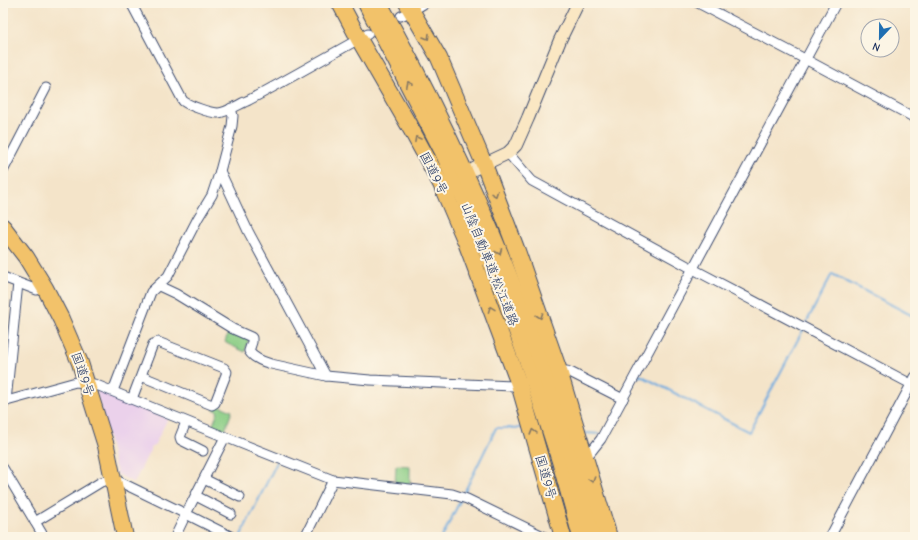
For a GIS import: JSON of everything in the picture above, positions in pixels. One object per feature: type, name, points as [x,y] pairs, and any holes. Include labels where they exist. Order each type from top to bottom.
[{"type":"highway","name":"国道9号","points":[[340,3],[364,37],[411,129],[445,182],[466,242],[524,383],[563,537]]},
{"type":"highway","name":"山陰自動車道;松江道路","points":[[366,3],[442,150],[474,220],[504,295],[531,372],[560,461],[581,537]]},
{"type":"highway","name":"山陰自動車道;松江道路","points":[[379,3],[452,143],[485,216],[513,284],[544,367],[594,537]]},
{"type":"highway","points":[[411,8],[439,58],[479,167],[517,252],[586,458],[609,537]]},
{"type":"highway","name":"国道9号","points":[[3,227],[26,257],[45,288],[61,319],[80,363],[106,446],[125,537]]},
{"type":"street","points":[[131,3],[183,101],[187,104],[212,112],[219,113],[231,108],[275,86],[364,37]]},
{"type":"street","points":[[479,167],[508,153],[516,145],[560,40],[578,3]]},
{"type":"street","points":[[698,3],[915,118]]},
{"type":"street","points":[[586,458],[601,439],[623,399],[836,3]]},
{"type":"street","points":[[3,171],[46,88]]},
{"type":"street","points":[[113,392],[151,292],[168,276],[198,218],[212,195],[232,126],[233,116],[231,108]]},
{"type":"street","points":[[508,153],[532,181],[693,269],[804,327],[913,380],[830,537]]},
{"type":"street","points":[[220,171],[248,231],[326,376]]},
{"type":"street","points":[[3,277],[37,290],[45,288]]},
{"type":"street","points":[[18,283],[5,402],[76,382],[94,384],[333,480],[452,494],[467,499],[545,537]]},
{"type":"street","points":[[159,286],[176,294],[233,329],[251,336],[251,354],[262,361],[271,364],[326,376],[370,380],[513,386],[524,383]]},
{"type":"street","points":[[132,399],[153,344],[158,342],[224,368],[227,372],[215,403],[212,405],[141,376]]},
{"type":"street","points":[[557,372],[566,371],[572,373],[623,399]]},
{"type":"street","points":[[186,422],[180,437],[181,440],[203,451]]},
{"type":"street","points":[[175,537],[225,437]]},
{"type":"street","points":[[3,468],[44,537]]},
{"type":"street","points":[[35,522],[101,482],[113,479],[232,537]]},
{"type":"street","points":[[204,479],[240,497]]},
{"type":"street","points":[[305,537],[333,480]]},
{"type":"street","points":[[196,496],[231,514]]},
{"type":"shaded area","points":[[96,390],[168,418],[134,483],[117,474]]},
{"type":"green space","points":[[229,330],[249,338],[245,352],[225,342]]},
{"type":"green space","points":[[218,405],[232,411],[224,433],[212,427],[218,412],[213,409]]},
{"type":"green space","points":[[397,465],[410,466],[410,484],[395,483]]},
{"type":"waterway","points":[[805,325],[832,274],[915,317]]},
{"type":"waterway","points":[[639,377],[640,375],[749,432],[803,330]]},
{"type":"waterway","points":[[463,495],[496,428],[525,428]]},
{"type":"waterway","points":[[586,433],[600,434]]},
{"type":"waterway","points":[[240,537],[277,462]]},
{"type":"waterway","points":[[442,537],[461,499]]}]
